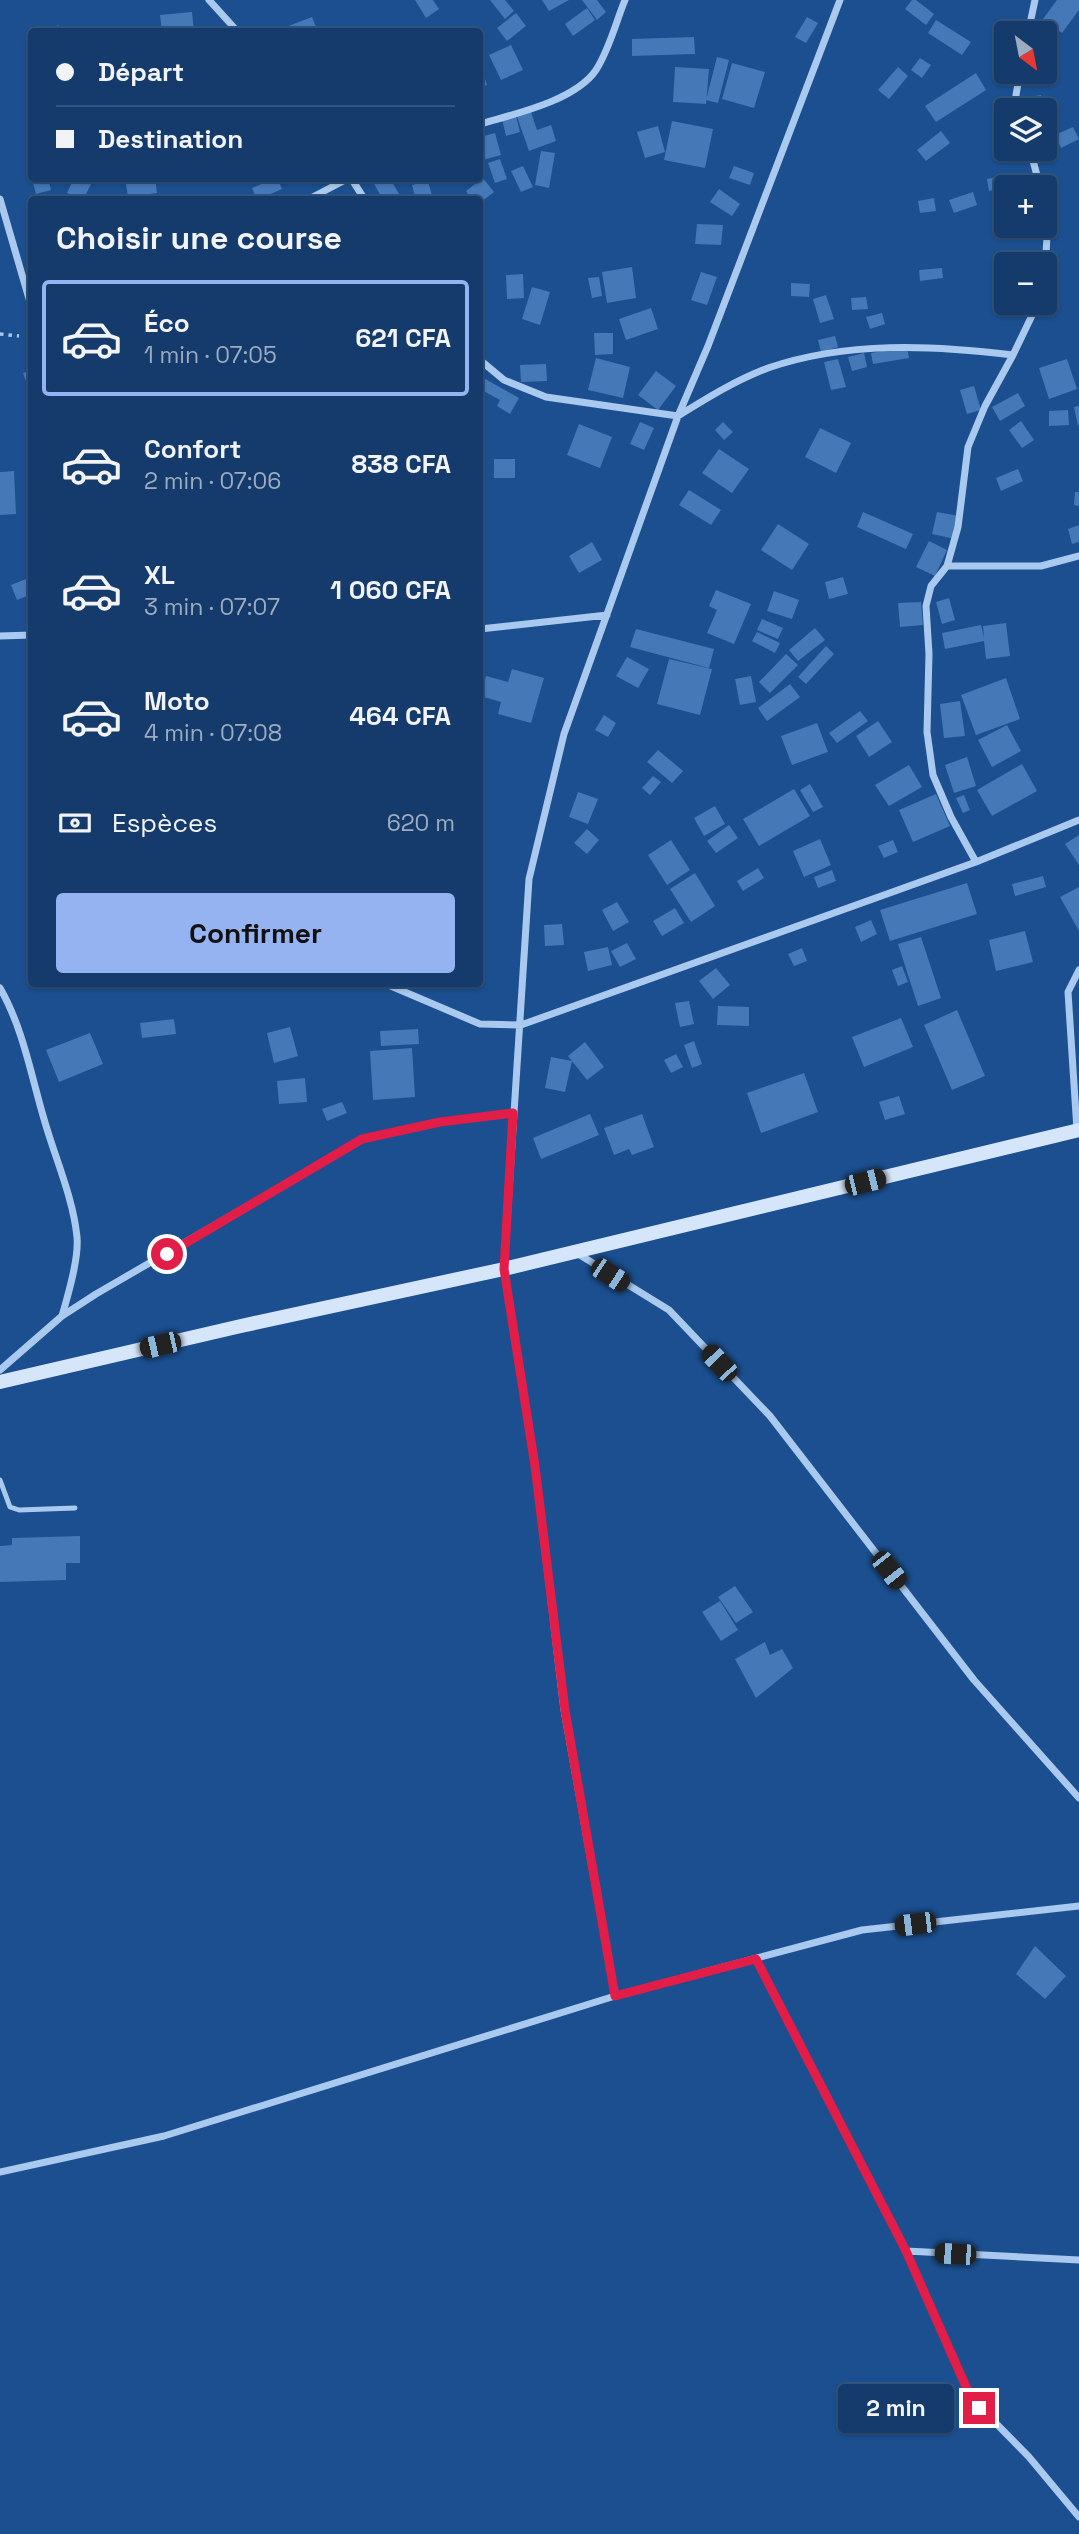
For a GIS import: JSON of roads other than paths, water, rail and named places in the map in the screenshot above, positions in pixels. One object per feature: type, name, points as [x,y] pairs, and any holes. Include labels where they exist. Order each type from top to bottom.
[{"type":"main road","points":[[0,1382],[240,1326],[504,1269],[1078,1130]]},
{"type":"street","points":[[209,0],[234,28]]},
{"type":"street","points":[[483,123],[525,111],[566,94],[587,81],[598,68],[625,0]]},
{"type":"street","points":[[615,1996],[565,1710],[535,1466],[504,1269],[529,879],[565,734],[607,615],[678,416],[708,346],[840,0]]},
{"type":"street","points":[[1031,21],[1035,0]]},
{"type":"street","points":[[315,196],[342,182]]},
{"type":"street","points":[[0,200],[28,295]]},
{"type":"street","points":[[976,862],[951,817],[933,775],[927,732],[929,654],[926,606],[931,586],[947,566],[958,527],[968,447],[985,406],[1032,315]]},
{"type":"street","points":[[483,362],[504,380],[546,397],[678,416],[718,391],[768,368],[814,356],[872,347],[971,350],[1013,355]]},
{"type":"street","points":[[947,566],[1041,566],[1079,556]]},
{"type":"street","points":[[483,629],[607,615]]},
{"type":"street","points":[[0,636],[28,635]]},
{"type":"street","points":[[393,987],[481,1024],[521,1025],[976,862],[1079,820]]},
{"type":"street","points":[[1078,1130],[1068,992],[1079,970]]},
{"type":"street","points":[[0,988],[23,1041],[78,1239],[62,1316]]},
{"type":"street","points":[[0,1370],[62,1316],[96,1294],[362,1139],[440,1122],[513,1113]]},
{"type":"street","points":[[575,1252],[669,1310],[769,1416],[974,1680],[1079,1798]]},
{"type":"street","points":[[0,2172],[164,2136],[615,1996],[862,1930],[1079,1906]]},
{"type":"street","points":[[756,1959],[906,2251],[971,2398],[1029,2457],[1079,2517]]},
{"type":"street","points":[[906,2251],[1079,2260]]},
{"type":"lane","points":[[0,1480],[10,1507],[19,1510],[75,1508]]}]
